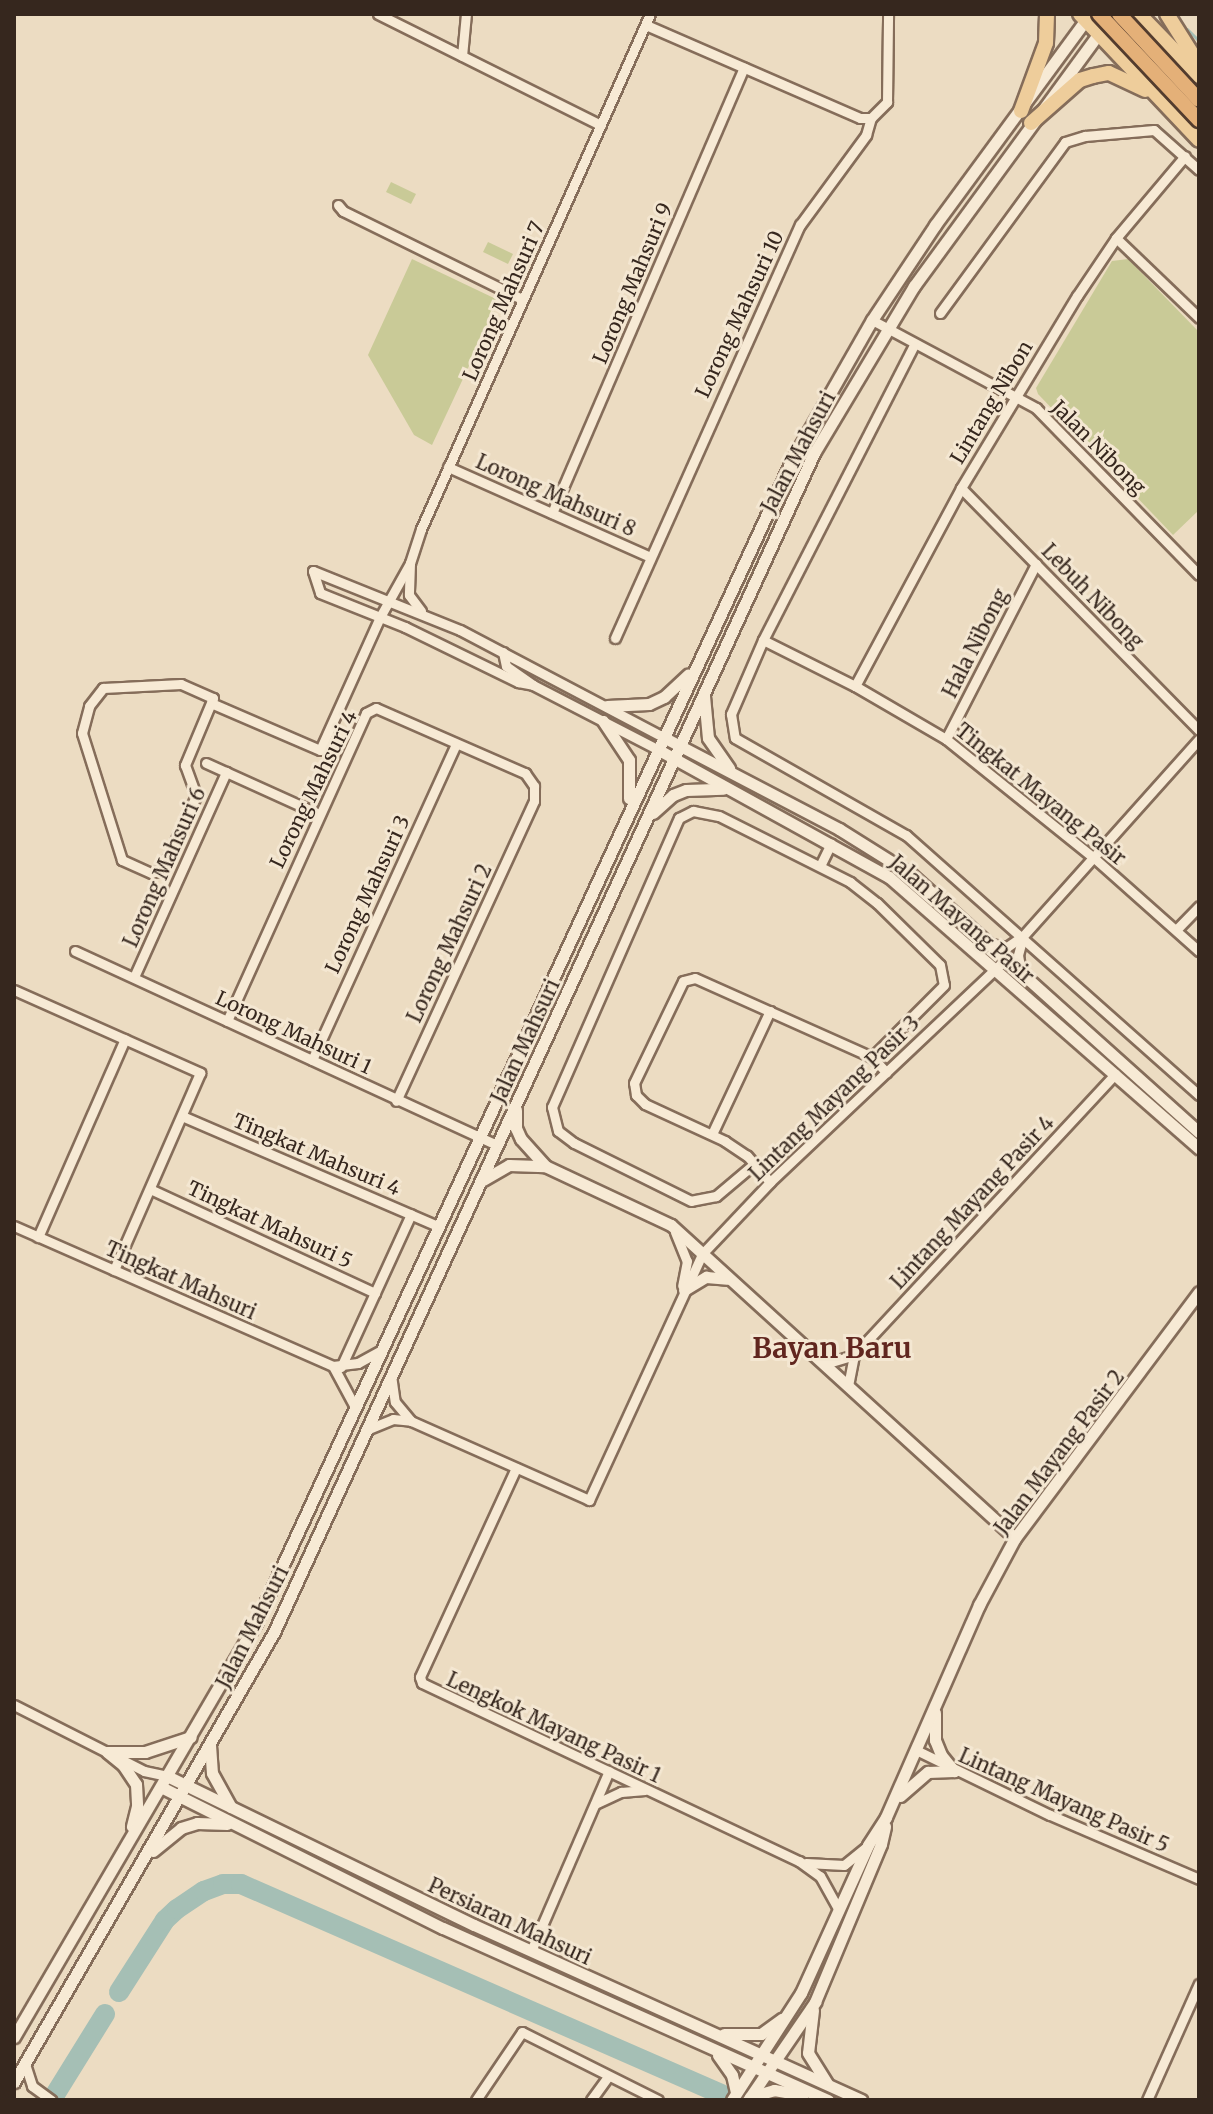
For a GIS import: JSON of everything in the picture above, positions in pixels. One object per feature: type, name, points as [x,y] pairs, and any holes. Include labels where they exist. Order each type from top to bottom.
[{"type":"highway","points":[[1116,14],[1199,100]]},
{"type":"highway","points":[[1089,15],[1199,120]]},
{"type":"main road","points":[[1021,111],[1046,43],[1047,14]]},
{"type":"main road","points":[[1139,14],[1192,63]]},
{"type":"main road","points":[[1167,14],[1199,76]]},
{"type":"main road","points":[[1089,15],[1099,34],[1199,140]]},
{"type":"main road","points":[[1155,96],[1159,67],[1172,62],[1192,63]]},
{"type":"main road","points":[[1031,123],[1080,80],[1093,76],[1109,73],[1155,96]]},
{"type":"street","points":[[378,14],[601,125]]},
{"type":"street","points":[[462,56],[466,14]]},
{"type":"street","name":"Lorong Mahsuri 7","points":[[211,703],[320,750],[380,617],[410,563],[448,467],[650,14]]},
{"type":"street","name":"Lorong Mahsuri 10","points":[[615,638],[800,225],[866,135],[871,118],[883,110],[889,93],[888,14]]},
{"type":"street","name":"Jalan Mahsuri","points":[[14,2082],[274,1632],[814,453],[886,329],[1031,123],[1116,14]]},
{"type":"street","name":"Jalan Mahsuri","points":[[14,2037],[256,1623],[628,810],[792,460],[872,320],[935,225],[1089,15]]},
{"type":"street","points":[[646,25],[860,118],[871,118]]},
{"type":"street","name":"Lorong Mahsuri 9","points":[[552,513],[744,68]]},
{"type":"street","points":[[940,313],[1065,142],[1085,136],[1154,130],[1199,170]]},
{"type":"street","name":"Lintang Nibon","points":[[855,686],[961,488],[1016,395],[1116,238],[1185,156]]},
{"type":"street","points":[[338,205],[343,211],[522,299]]},
{"type":"street","points":[[1116,238],[1199,318]]},
{"type":"street","name":"Jalan Nibong","points":[[872,320],[914,345],[1016,395],[1053,424],[1199,575]]},
{"type":"street","points":[[763,640],[914,345]]},
{"type":"street","name":"Lorong Mahsuri 8","points":[[448,467],[650,557]]},
{"type":"street","name":"Lebuh Nibong","points":[[961,488],[1199,730]]},
{"type":"street","points":[[410,563],[409,595],[422,612]]},
{"type":"street","name":"Hala Nibong","points":[[946,739],[1036,564]]},
{"type":"street","points":[[533,685],[518,682],[380,617],[320,593],[313,571],[422,612],[663,737]]},
{"type":"street","name":"Tingkat Mayang Pasir","points":[[763,640],[855,686],[946,739],[1093,857],[1199,951]]},
{"type":"street","name":"Jalan Mayang Pasir","points":[[763,640],[731,714],[730,725],[735,738],[906,835],[1199,1095]]},
{"type":"street","points":[[503,652],[506,666],[533,685],[657,749]]},
{"type":"street","points":[[607,706],[649,704],[664,697],[697,665]]},
{"type":"street","points":[[181,684],[213,698],[211,703],[185,765],[196,796],[162,870],[151,873],[122,860],[82,733],[89,706],[103,688],[181,684]]},
{"type":"street","points":[[704,692],[708,738],[720,760],[739,777]]},
{"type":"street","name":"Lorong Mahsuri 4","points":[[227,1021],[366,713],[376,708],[525,773],[534,786],[534,801]]},
{"type":"street","points":[[603,721],[629,760],[632,781],[628,810]]},
{"type":"street","name":"Jalan Mayang Pasir","points":[[663,737],[875,849],[911,874],[1199,1132]]},
{"type":"street","points":[[986,943],[1007,947],[1023,936],[1199,739]]},
{"type":"street","name":"Lorong Mahsuri 3","points":[[312,1060],[456,744]]},
{"type":"street","name":"Jalan Mayang Pasir","points":[[657,749],[889,877],[1199,1148]]},
{"type":"street","points":[[206,763],[319,814]]},
{"type":"street","name":"Lorong Mahsuri 6","points":[[134,977],[226,772]]},
{"type":"street","points":[[640,833],[655,810],[673,795],[708,787],[732,790]]},
{"type":"street","name":"Lorong Mahsuri 2","points":[[396,1101],[534,801]]},
{"type":"street","points":[[754,1164],[716,1196],[691,1201],[574,1143],[558,1131],[552,1107],[679,818],[693,811],[706,811],[850,882],[877,903],[940,965],[945,974],[944,985],[872,1057]]},
{"type":"street","points":[[820,866],[831,843]]},
{"type":"street","points":[[1176,930],[1199,906]]},
{"type":"street","points":[[1022,973],[1018,955],[1023,936]]},
{"type":"street","name":"Lorong Mahsuri 1","points":[[75,951],[497,1145]]},
{"type":"street","name":"Lintang Mayang Pasir 3","points":[[682,1293],[702,1254],[770,1182],[1006,959]]},
{"type":"street","points":[[770,1182],[754,1164],[712,1134],[645,1104],[636,1095],[634,1083],[683,981],[695,978],[770,1011],[872,1057],[886,1072]]},
{"type":"street","points":[[14,990],[200,1073],[114,1270]]},
{"type":"street","points":[[712,1134],[770,1011]]},
{"type":"street","points":[[38,1237],[125,1039]]},
{"type":"street","name":"Lintang Mayang Pasir 4","points":[[825,1364],[854,1355],[1115,1074]]},
{"type":"street","points":[[517,1101],[516,1128],[545,1166]]},
{"type":"street","name":"Tingkat Mahsuri 4","points":[[182,1116],[437,1226]]},
{"type":"street","points":[[479,1185],[497,1169],[509,1165],[545,1166],[671,1225],[1015,1538]]},
{"type":"street","name":"Tingkat Mahsuri 5","points":[[150,1189],[375,1293]]},
{"type":"street","points":[[337,1366],[411,1214]]},
{"type":"street","points":[[366,1430],[393,1419],[411,1421],[589,1500],[682,1293],[687,1261],[671,1225]]},
{"type":"street","name":"Tingkat Mahsuri","points":[[14,1226],[337,1366]]},
{"type":"street","points":[[682,1293],[706,1277],[732,1280]]},
{"type":"street","name":"Jalan Mayang Pasir 2","points":[[769,2058],[815,2002],[876,1855],[889,1812],[979,1605],[1015,1538],[1199,1292]]},
{"type":"street","points":[[337,1366],[358,1363],[380,1351]]},
{"type":"street","points":[[848,1386],[854,1355]]},
{"type":"street","points":[[337,1366],[355,1407]]},
{"type":"street","points":[[391,1375],[395,1402],[411,1421]]},
{"type":"street","name":"Lengkok Mayang Pasir 1","points":[[516,1468],[420,1677],[422,1683],[799,1861],[820,1876],[839,1910]]},
{"type":"street","points":[[937,1701],[935,1740],[941,1755],[954,1771]]},
{"type":"street","name":"Persiaran Mahsuri","points":[[14,1705],[164,1782],[180,1798],[442,1928],[827,2100]]},
{"type":"street","points":[[107,1752],[145,1752],[191,1737]]},
{"type":"street","points":[[210,1745],[212,1773],[232,1808]]},
{"type":"street","name":"Lintang Mayang Pasir 5","points":[[916,1750],[954,1771],[1199,1879]]},
{"type":"street","points":[[107,1752],[136,1784],[137,1806],[129,1838]]},
{"type":"street","points":[[531,1951],[609,1771]]},
{"type":"street","points":[[889,1812],[907,1787],[928,1772],[954,1771]]},
{"type":"street","name":"Persiaran Mahsuri","points":[[164,1782],[187,1785],[531,1951],[861,2100]]},
{"type":"street","points":[[595,1804],[621,1792],[649,1790]]},
{"type":"street","name":"Jalan Mayang Pasir 2","points":[[769,2058],[868,1845],[889,1812]]},
{"type":"street","points":[[143,1861],[181,1828],[197,1823],[231,1824]]},
{"type":"street","name":"Lengkok Mayang Pasir 1","points":[[799,1861],[844,1865],[868,1845]]},
{"type":"street","points":[[1147,2100],[1199,1984]]},
{"type":"street","points":[[815,2002],[808,2053],[830,2086]]},
{"type":"street","points":[[708,2031],[743,2037],[761,2034],[793,2009]]},
{"type":"street","points":[[476,2100],[522,2032],[607,2078],[658,2100]]},
{"type":"street","points":[[716,2052],[732,2075],[734,2097]]},
{"type":"street","points":[[734,2097],[754,2068],[769,2058]]},
{"type":"street","points":[[749,2099],[766,2073],[769,2058]]},
{"type":"street","points":[[25,2064],[32,2086],[51,2100]]},
{"type":"street","points":[[591,2100],[607,2078]]},
{"type":"street","points":[[749,2099],[774,2090],[827,2100]]},
{"type":"green space","points":[[391,182],[416,194],[411,204],[386,192]]},
{"type":"green space","points":[[488,242],[513,254],[508,264],[483,252]]},
{"type":"green space","points":[[412,259],[496,299],[498,304],[432,445],[414,435],[368,355]]},
{"type":"green space","points":[[1128,259],[1199,332],[1199,510],[1173,535],[1038,394],[1036,388],[1112,261]]},
{"type":"waterway","points":[[1187,29],[1199,41]]},
{"type":"waterway","points":[[119,1992],[165,1920],[177,1909],[204,1891],[223,1884],[241,1884],[721,2094]]},
{"type":"waterway","points":[[56,2093],[105,2014]]},
{"type":"district","name":"Bayan Baru","points":[[832,1348]]}]
